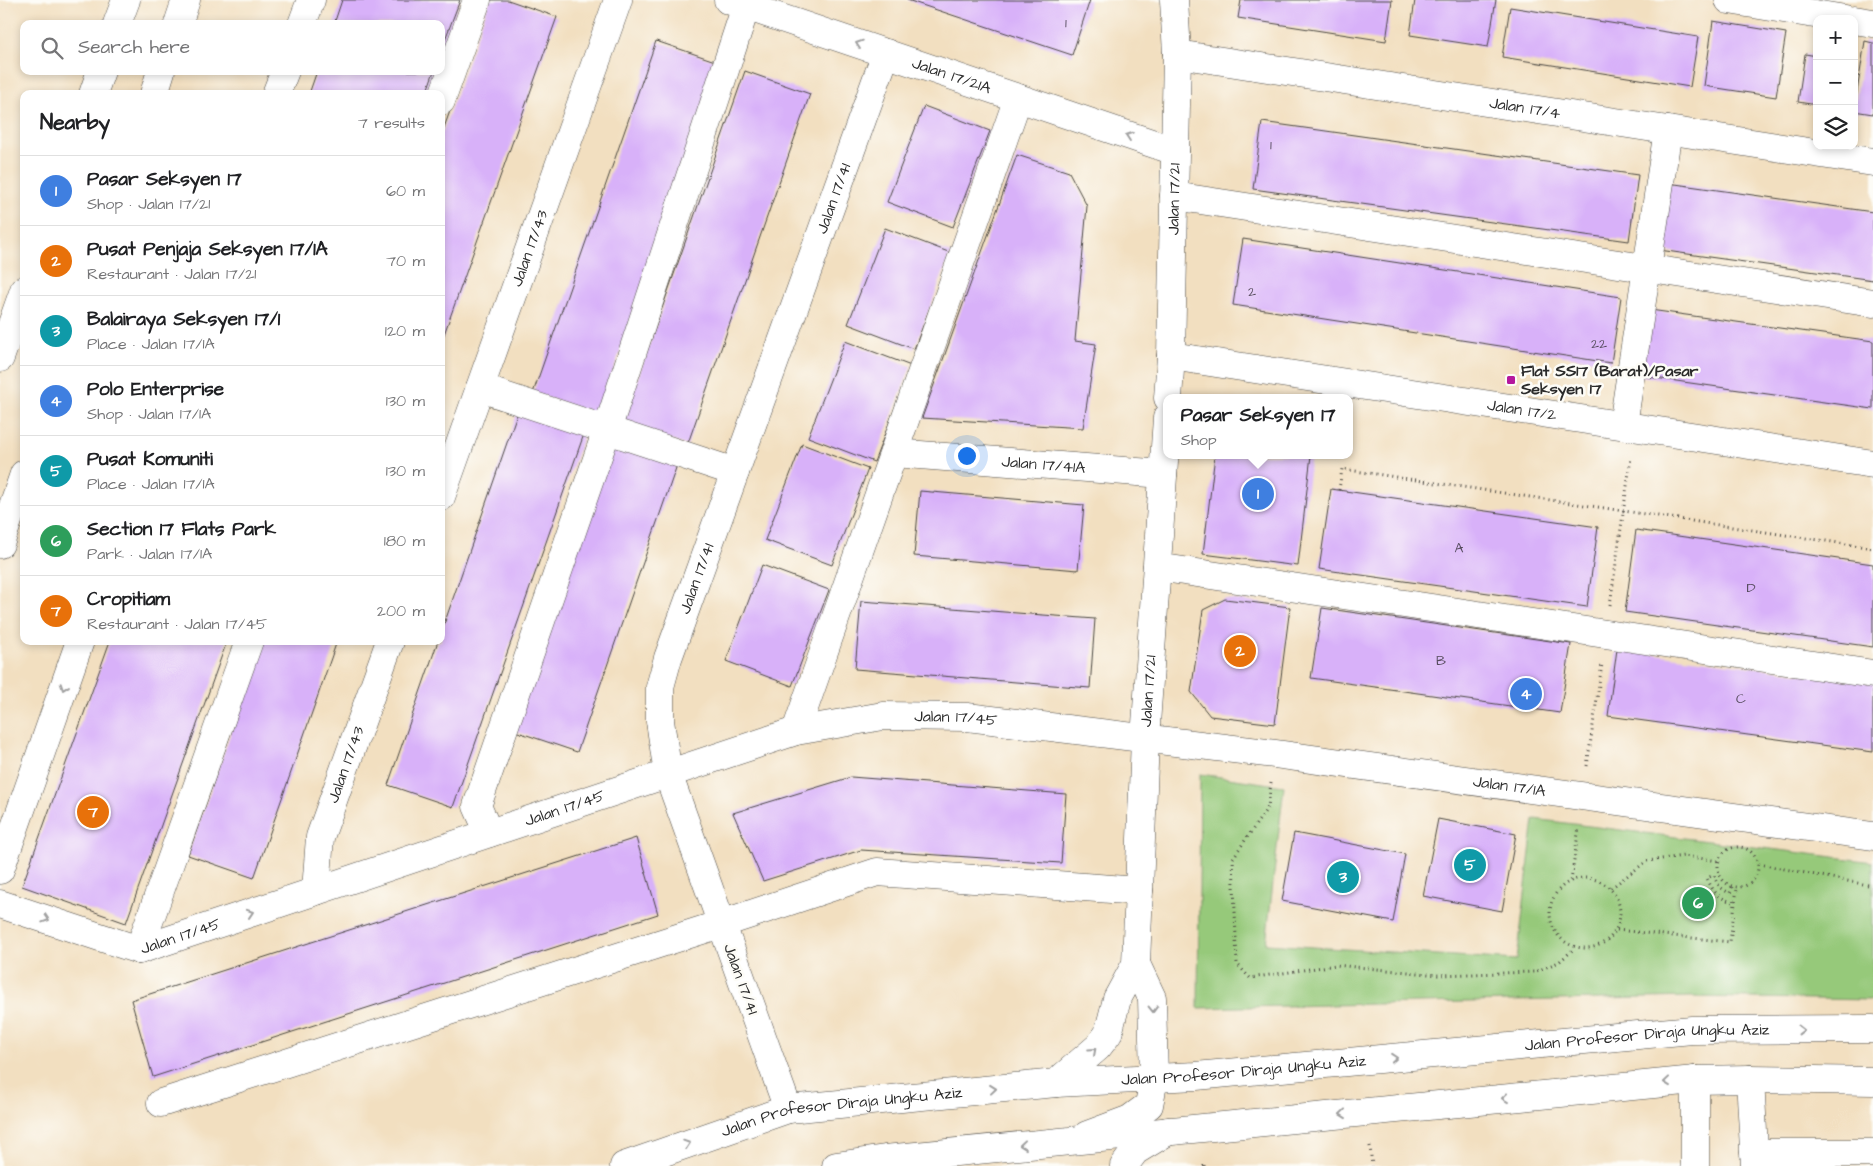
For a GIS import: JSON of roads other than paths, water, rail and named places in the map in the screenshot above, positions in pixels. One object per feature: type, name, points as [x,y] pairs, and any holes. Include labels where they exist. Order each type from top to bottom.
[{"type":"street","points":[[118,20],[126,0]]},
{"type":"street","points":[[179,20],[186,0]]},
{"type":"street","points":[[304,20],[311,0]]},
{"type":"street","points":[[445,90],[477,0]]},
{"type":"street","name":"Jalan 17/43","points":[[445,485],[618,0]]},
{"type":"street","name":"Jalan 17/21","points":[[1168,394],[1171,356],[1177,54],[1174,0]]},
{"type":"street","points":[[1729,0],[1821,15]]},
{"type":"street","points":[[489,834],[478,806],[607,430],[737,3]]},
{"type":"street","name":"Jalan 17/21A","points":[[737,3],[1175,151]]},
{"type":"street","points":[[1858,21],[1873,23]]},
{"type":"street","name":"Jalan 17/41","points":[[788,1109],[668,774],[660,721],[660,687],[668,658],[734,472],[886,53]]},
{"type":"street","name":"Jalan 17/4","points":[[1177,54],[1873,162]]},
{"type":"street","points":[[94,90],[100,75]]},
{"type":"street","points":[[155,90],[160,75]]},
{"type":"street","points":[[278,90],[283,75]]},
{"type":"street","points":[[796,731],[1018,98]]},
{"type":"street","points":[[1629,426],[1647,268],[1668,130]]},
{"type":"street","points":[[1174,196],[1873,303]]},
{"type":"street","points":[[0,358],[20,301]]},
{"type":"street","name":"Jalan 17/2","points":[[1171,356],[1873,464]]},
{"type":"street","points":[[480,388],[734,472]]},
{"type":"street","name":"Jalan 17/41A","points":[[894,453],[1163,474]]},
{"type":"street","name":"Jalan 17/21","points":[[1056,1083],[1098,1047],[1108,1034],[1117,1000],[1136,964],[1145,739],[1164,459]]},
{"type":"street","points":[[0,544],[20,486]]},
{"type":"street","points":[[1156,567],[1873,674]]},
{"type":"street","points":[[0,870],[79,645]]},
{"type":"street","points":[[139,950],[248,645]]},
{"type":"street","name":"Jalan 17/43","points":[[316,891],[320,837],[389,645]]},
{"type":"street","name":"Jalan 17/45","points":[[0,904],[139,950],[796,731],[883,716],[967,717],[1145,739]]},
{"type":"street","name":"Jalan 17/1A","points":[[1145,739],[1275,754],[1873,836]]},
{"type":"street","points":[[161,1103],[878,872],[1139,891]]},
{"type":"street","name":"Jalan 17/21","points":[[1072,1140],[1130,1119],[1149,1105],[1154,1078],[1152,998],[1136,964]]},
{"type":"street","name":"Jalan Profesor Diraja Ungku Aziz","points":[[624,1166],[788,1109],[1056,1083],[1206,1075],[1692,1030],[1873,1029]]},
{"type":"street","points":[[1750,1079],[1754,1159],[1873,1153]]},
{"type":"street","points":[[836,1166],[885,1159],[1072,1140],[1695,1080],[1873,1081]]},
{"type":"street","points":[[1695,1080],[1695,1166]]},
{"type":"street","points":[[1124,1166],[1134,1151],[1168,1131]]},
{"type":"place","name":"Flat SS17 (Barat)/Pasar Seksyen 17","points":[[1511,380]]},
{"type":"place","name":"Pasar Seksyen 17","points":[[1258,494]]},
{"type":"place","name":"Pusat Penjaja Seksyen 17/1A","points":[[1240,651]]},
{"type":"place","name":"Polo Enterprise","points":[[1526,694]]},
{"type":"place","name":"Cropitiam","points":[[93,812]]},
{"type":"place","name":"Pusat Komuniti","points":[[1470,865]]},
{"type":"place","name":"Balairaya Seksyen 17/1","points":[[1343,877]]},
{"type":"place","name":"Section 17 Flats Park","points":[[1698,903]]}]
